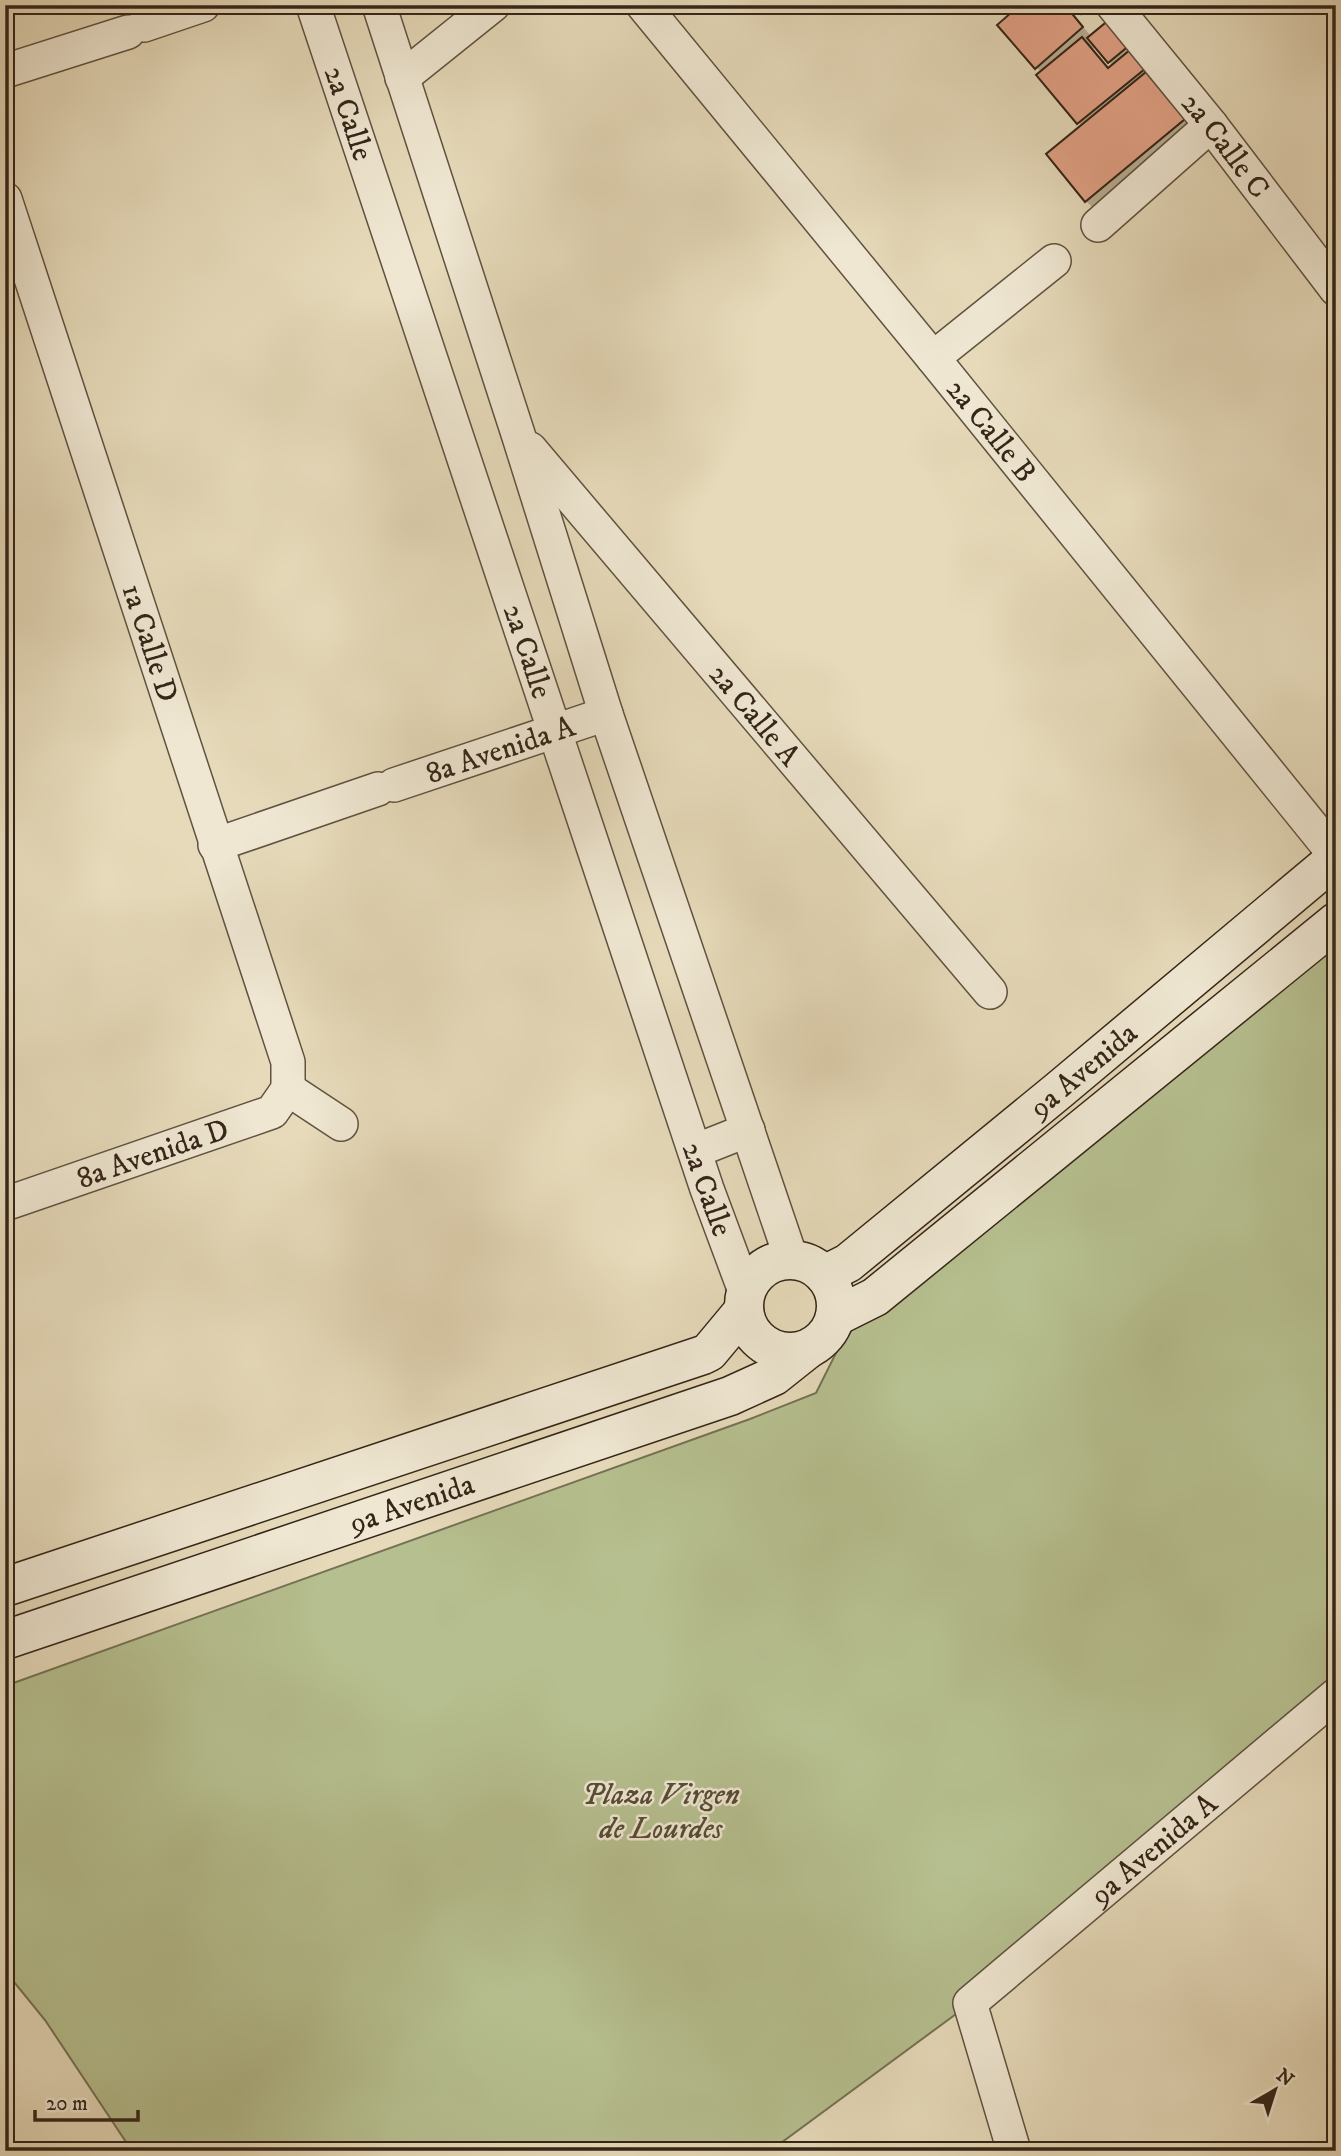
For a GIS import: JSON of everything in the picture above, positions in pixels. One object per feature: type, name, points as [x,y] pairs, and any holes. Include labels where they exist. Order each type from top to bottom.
[{"type":"main road","name":"9a Avenida","points":[[808,1268],[848,1263],[1336,857]]},
{"type":"main road","name":"9a Avenida","points":[[835,1317],[875,1297],[1336,922]]},
{"type":"main road","points":[[777,1262],[808,1268],[835,1295],[835,1317],[830,1331],[820,1342],[794,1353],[779,1351],[755,1336],[748,1324],[745,1302],[752,1280],[763,1269],[777,1262]]},
{"type":"main road","name":"9a Avenida","points":[[5,1587],[703,1355],[709,1352],[745,1302]]},
{"type":"main road","name":"9a Avenida","points":[[5,1640],[730,1396],[774,1376],[808,1349]]},
{"type":"street","points":[[5,71],[203,5]]},
{"type":"street","name":"2a Calle","points":[[313,5],[745,1302]]},
{"type":"street","name":"2a Calle","points":[[379,5],[606,714],[748,1130],[808,1268]]},
{"type":"street","points":[[402,78],[493,5]]},
{"type":"street","name":"2a Calle B","points":[[643,5],[933,358],[1336,857]]},
{"type":"street","name":"2a Calle C","points":[[1113,5],[1211,125],[1336,289]]},
{"type":"street","points":[[1098,225],[1211,125]]},
{"type":"street","name":"1a Calle D","points":[[5,199],[288,1062],[288,1089]]},
{"type":"street","points":[[933,358],[1054,261]]},
{"type":"street","name":"2a Calle A","points":[[519,437],[990,992]]},
{"type":"street","name":"8a Avenida A","points":[[215,845],[606,714]]},
{"type":"street","points":[[288,1089],[341,1124]]},
{"type":"street","name":"8a Avenida D","points":[[5,1204],[272,1112],[288,1089]]},
{"type":"street","points":[[695,1151],[748,1130]]},
{"type":"street","name":"9a Avenida A","points":[[1014,2151],[971,2003],[1336,1695]]},
{"type":"green space","name":"Plaza Virgen de Lourdes","points":[[1336,922],[1336,1695],[971,2003],[770,2151],[132,2151],[45,2020],[5,1971],[5,1686],[816,1393],[844,1337],[875,1297]]},
{"type":"building","points":[[1020,5],[1065,5],[1083,27],[1035,69],[997,25]]},
{"type":"building","points":[[1110,19],[1131,44],[1108,63],[1087,38]]},
{"type":"building","points":[[1082,37],[1108,68],[1136,45],[1151,64],[1077,124],[1036,75]]},
{"type":"building","points":[[1146,72],[1185,119],[1085,202],[1046,154]]}]
